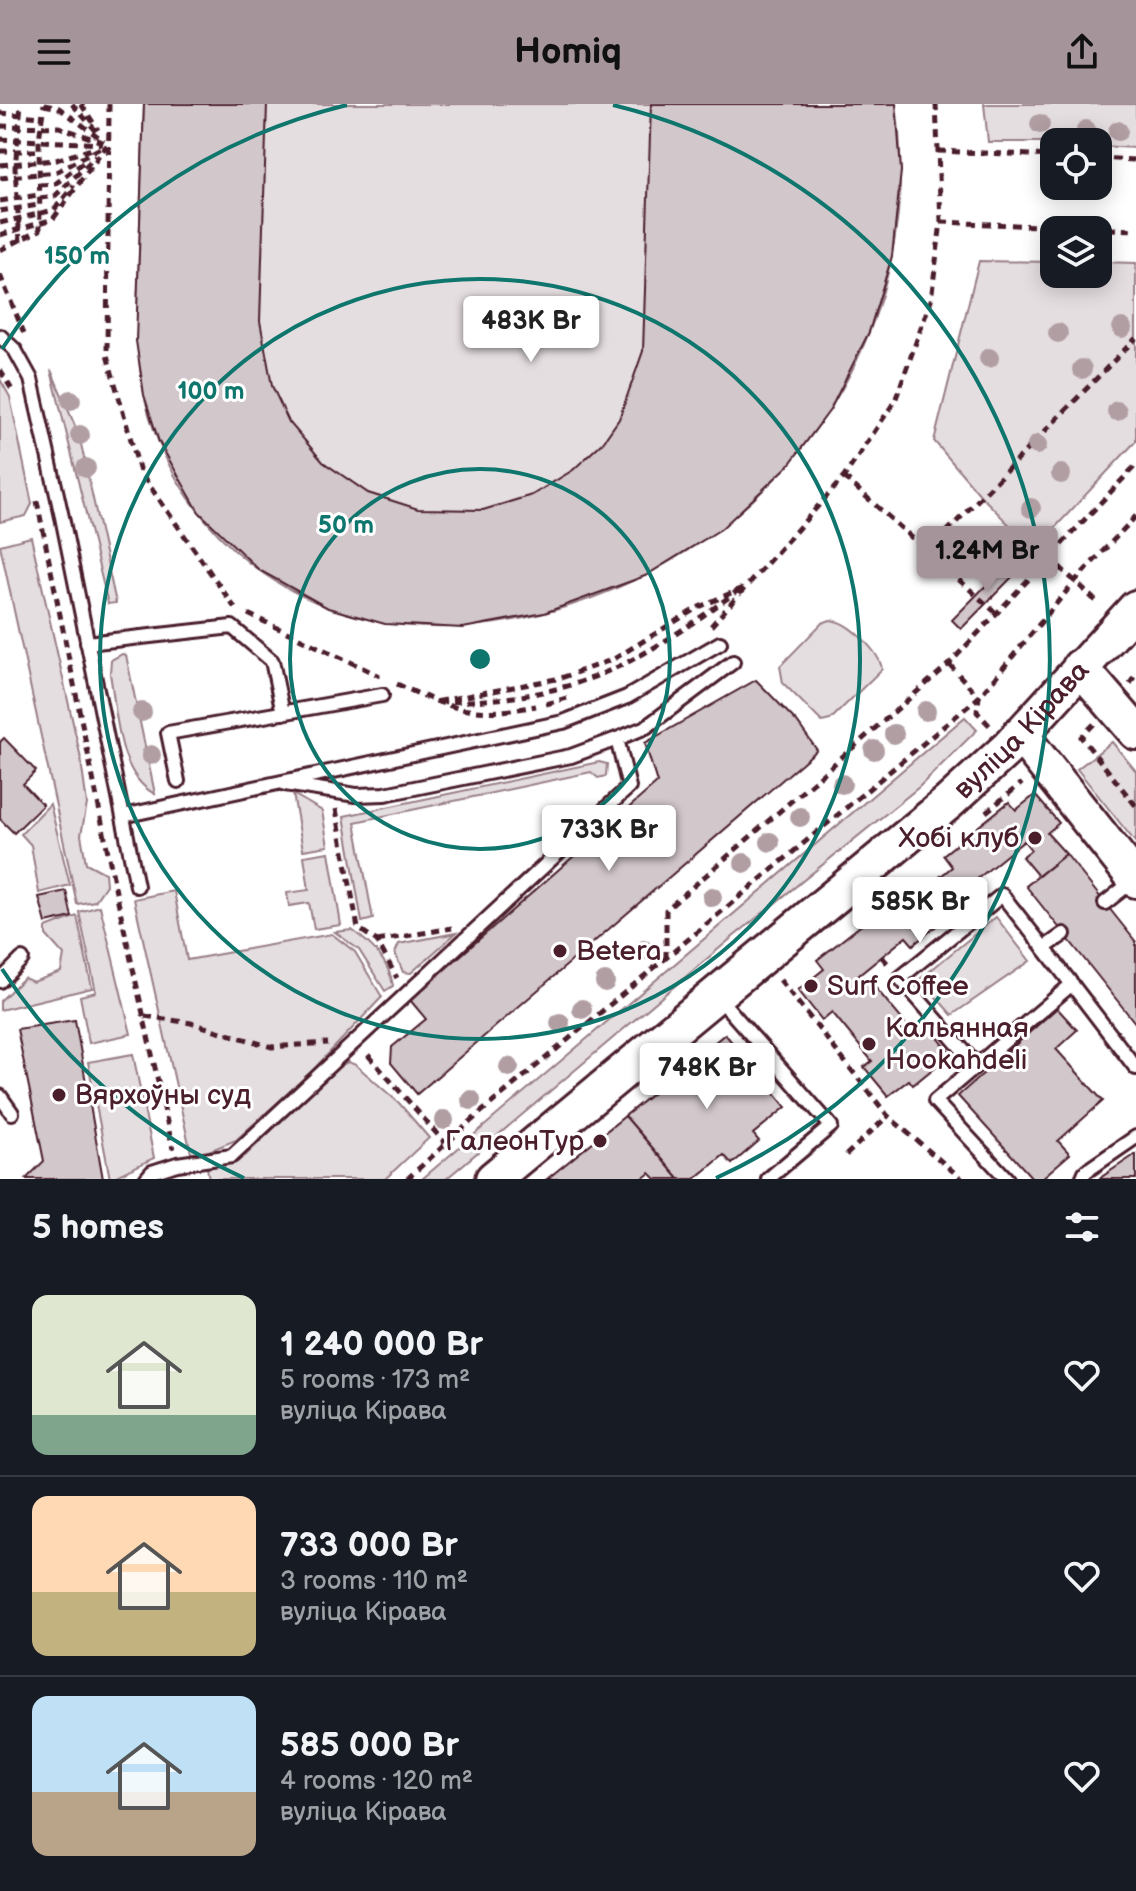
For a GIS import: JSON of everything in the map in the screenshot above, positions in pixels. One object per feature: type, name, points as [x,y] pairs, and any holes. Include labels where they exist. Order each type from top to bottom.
[{"type":"main road","name":"вуліца Кірава","points":[[493,1179],[949,802],[1020,734],[1136,608]]},
{"type":"main road","points":[[1080,667],[1136,732]]},
{"type":"main road","points":[[1020,734],[1136,880]]},
{"type":"lane","points":[[0,336],[15,350],[31,379],[137,886]]},
{"type":"lane","points":[[87,643],[232,627],[272,661],[283,713]]},
{"type":"lane","points":[[123,816],[563,722],[627,697],[720,643]]},
{"type":"lane","points":[[278,783],[356,795],[385,794],[571,756],[646,727],[733,662]]},
{"type":"lane","points":[[178,781],[168,733],[382,695]]},
{"type":"lane","points":[[146,1179],[152,1172],[177,1164],[232,1156],[629,787],[617,739]]},
{"type":"lane","points":[[1105,903],[1136,880]]},
{"type":"lane","points":[[976,1065],[900,978],[1002,895],[1136,1068]]},
{"type":"lane","points":[[1044,948],[1064,934]]},
{"type":"lane","points":[[0,981],[22,959]]},
{"type":"lane","points":[[1007,1179],[935,1101],[1072,984]]},
{"type":"lane","points":[[716,995],[831,1126],[768,1179]]},
{"type":"lane","points":[[0,1096],[12,1113]]},
{"type":"lane","points":[[1082,1179],[1085,1172],[1136,1137]]},
{"type":"path","points":[[20,242],[15,177],[21,104]]},
{"type":"path","points":[[108,144],[53,219],[40,224],[19,230],[0,234],[1,248],[20,242],[40,230],[40,224],[40,215],[39,200],[40,151],[39,140],[44,104],[59,108],[108,144]]},
{"type":"path","points":[[72,104],[108,144]]},
{"type":"path","points":[[81,104],[108,144]]},
{"type":"path","points":[[109,104],[107,355],[140,472],[235,608],[435,702],[484,714],[565,699]]},
{"type":"path","points":[[712,625],[740,589],[844,477],[895,401],[931,300],[941,222],[936,104]]},
{"type":"path","points":[[0,113],[42,117]]},
{"type":"path","points":[[0,126],[59,127],[108,144]]},
{"type":"path","points":[[0,139],[108,144]]},
{"type":"path","points":[[0,165],[40,163],[108,144]]},
{"type":"path","points":[[0,178],[56,172],[108,144]]},
{"type":"path","points":[[40,185],[55,184],[108,144]]},
{"type":"path","points":[[0,211],[55,196],[108,144]]},
{"type":"path","points":[[0,223],[54,210],[108,144]]},
{"type":"path","points":[[0,151],[40,151]]},
{"type":"path","points":[[938,151],[1040,155]]},
{"type":"path","points":[[1112,159],[1136,160]]},
{"type":"path","points":[[0,201],[16,198],[39,200]]},
{"type":"path","points":[[941,222],[1136,230]]},
{"type":"path","points":[[927,552],[1136,338]]},
{"type":"path","points":[[0,370],[15,395]]},
{"type":"path","points":[[666,959],[666,910],[949,664],[1136,465]]},
{"type":"path","points":[[844,477],[995,612]]},
{"type":"path","points":[[35,495],[177,1164]]},
{"type":"path","points":[[407,1179],[445,1143],[979,697],[1075,581],[1136,516]]},
{"type":"path","points":[[1049,557],[1075,581]]},
{"type":"path","points":[[435,702],[545,683],[614,659],[697,608],[740,589]]},
{"type":"path","points":[[435,702],[483,701],[547,693],[623,666],[666,643],[740,589]]},
{"type":"path","points":[[949,664],[979,697]]},
{"type":"path","points":[[545,683],[550,703]]},
{"type":"path","points":[[1074,743],[1097,720]]},
{"type":"path","points":[[1081,737],[1136,806]]},
{"type":"path","points":[[341,838],[358,928],[377,941],[405,993]]},
{"type":"path","points":[[896,885],[906,897],[918,888],[922,892]]},
{"type":"path","points":[[377,941],[484,922]]},
{"type":"path","points":[[780,979],[888,1116],[962,1179]]},
{"type":"path","points":[[145,1016],[191,1023],[272,1047],[356,1041],[445,1143]]},
{"type":"path","points":[[846,1155],[888,1116]]},
{"type":"shaded area","points":[[144,104],[896,104],[900,191],[888,274],[861,352],[821,422],[769,485],[706,538],[633,581],[552,611],[483,625],[416,626],[383,622],[317,603],[285,587],[242,557],[223,540],[190,499],[164,454],[147,408],[139,364]]},
{"type":"shaded area","points":[[984,104],[1136,104],[1136,148],[1112,147],[1112,128],[1040,128],[1040,142],[988,142]]},
{"type":"shaded area","points":[[979,261],[1040,262],[1040,288],[1112,288],[1112,262],[1136,263],[1136,441],[1034,550],[981,496],[934,441]]},
{"type":"shaded area","points":[[51,370],[79,435],[116,603],[108,604]]},
{"type":"shaded area","points":[[0,379],[10,397],[32,504],[26,516],[0,522]]},
{"type":"shaded area","points":[[31,537],[80,754],[87,804],[81,835],[86,863],[105,873],[106,885],[95,901],[77,904],[0,545]]},
{"type":"shaded area","points":[[830,620],[862,638],[882,669],[830,720],[822,722],[783,683],[780,666],[822,623]]},
{"type":"shaded area","points":[[126,655],[155,794],[142,785],[133,772],[121,741],[110,674],[111,660]]},
{"type":"shaded area","points":[[965,717],[977,730],[919,787],[728,941],[446,1179],[422,1179]]},
{"type":"shaded area","points":[[1112,742],[1136,771],[1136,843],[1077,769]]},
{"type":"shaded area","points":[[599,762],[607,764],[606,776],[598,778],[591,772],[355,822],[373,919],[362,922],[344,816]]},
{"type":"shaded area","points":[[293,794],[322,811],[328,846],[303,850]]},
{"type":"shaded area","points":[[50,804],[70,885],[39,893],[31,845],[21,834]]},
{"type":"shaded area","points":[[329,852],[341,925],[314,929],[309,903],[289,906],[287,893],[309,890],[304,856]]},
{"type":"shaded area","points":[[174,891],[187,960],[332,934],[355,952],[382,997],[310,1073],[236,1140],[204,1153],[191,1153],[134,899]]},
{"type":"shaded area","points":[[100,906],[131,1034],[89,1043],[80,996],[96,992],[79,912]]},
{"type":"shaded area","points":[[77,916],[92,988],[0,1010],[0,1001],[24,978],[33,982],[61,972],[64,955],[46,935],[46,928]]},
{"type":"shaded area","points":[[996,917],[1030,961],[952,1015],[920,979]]},
{"type":"shaded area","points":[[352,930],[378,954],[388,968],[393,986],[385,991],[359,950],[335,932]]},
{"type":"shaded area","points":[[456,933],[411,973],[403,972],[395,953],[399,944]]},
{"type":"shaded area","points":[[133,1054],[154,1158],[110,1179],[88,1062]]},
{"type":"shaded area","points":[[348,1062],[356,1065],[399,1103],[429,1138],[385,1179],[209,1179],[206,1162],[245,1156],[337,1067]]},
{"type":"building","points":[[144,104],[267,104],[260,321],[272,386],[289,422],[323,462],[368,493],[418,509],[483,510],[532,495],[573,470],[603,442],[619,419],[643,351],[651,104],[896,104],[901,171],[892,256],[869,332],[830,410],[788,466],[721,529],[645,576],[544,613],[463,628],[385,624],[328,608],[259,570],[199,512],[159,442],[144,395],[136,341]]},
{"type":"building","points":[[1013,558],[1022,567],[961,629],[952,620]]},
{"type":"building","points":[[756,680],[797,722],[817,750],[417,1094],[391,1063],[392,1047],[426,1019],[410,1000],[657,783],[645,743]]},
{"type":"building","points":[[4,738],[36,771],[23,784],[43,805],[14,833],[0,819],[0,742]]},
{"type":"building","points":[[1035,795],[1059,823],[1047,833],[1066,854],[1038,876],[1022,857],[1031,850],[1024,841],[977,879],[984,887],[913,945],[906,937],[858,976],[864,984],[869,980],[905,1023],[899,1028],[905,1035],[924,1020],[951,1054],[913,1085],[909,1080],[888,1096],[864,1067],[872,1061],[832,1012],[822,1020],[798,990],[824,969],[817,960],[883,908],[890,917],[952,867],[943,855],[1009,802],[1016,810]]},
{"type":"building","points":[[1066,854],[1136,942],[1136,1024],[1026,886]]},
{"type":"building","points":[[66,891],[72,917],[46,923],[39,897]]},
{"type":"building","points":[[1057,1008],[1077,1030],[1056,1049],[1103,1101],[1058,1141],[1070,1154],[1041,1179],[1033,1179],[958,1096]]},
{"type":"building","name":"Вярхоўны суд","points":[[75,1020],[103,1179],[26,1179],[44,1161],[17,1029]]},
{"type":"building","points":[[725,1034],[786,1107],[753,1134],[759,1141],[732,1164],[724,1155],[695,1179],[679,1179],[625,1116]]},
{"type":"building","points":[[625,1116],[679,1179],[656,1179],[650,1173],[642,1179],[547,1179]]},
{"type":"building","points":[[1136,1154],[1136,1179],[1100,1178]]},
{"type":"place","name":"Хобі клуб","points":[[1035,838]]},
{"type":"place","name":"Betera","points":[[560,951]]},
{"type":"place","name":"Surf Coffee","points":[[811,986]]},
{"type":"place","name":"Кальянная Hookahdeli","points":[[869,1044]]},
{"type":"place","name":"Вярхоўны суд","points":[[59,1095]]},
{"type":"place","name":"ГалеонТур","points":[[600,1141]]}]
